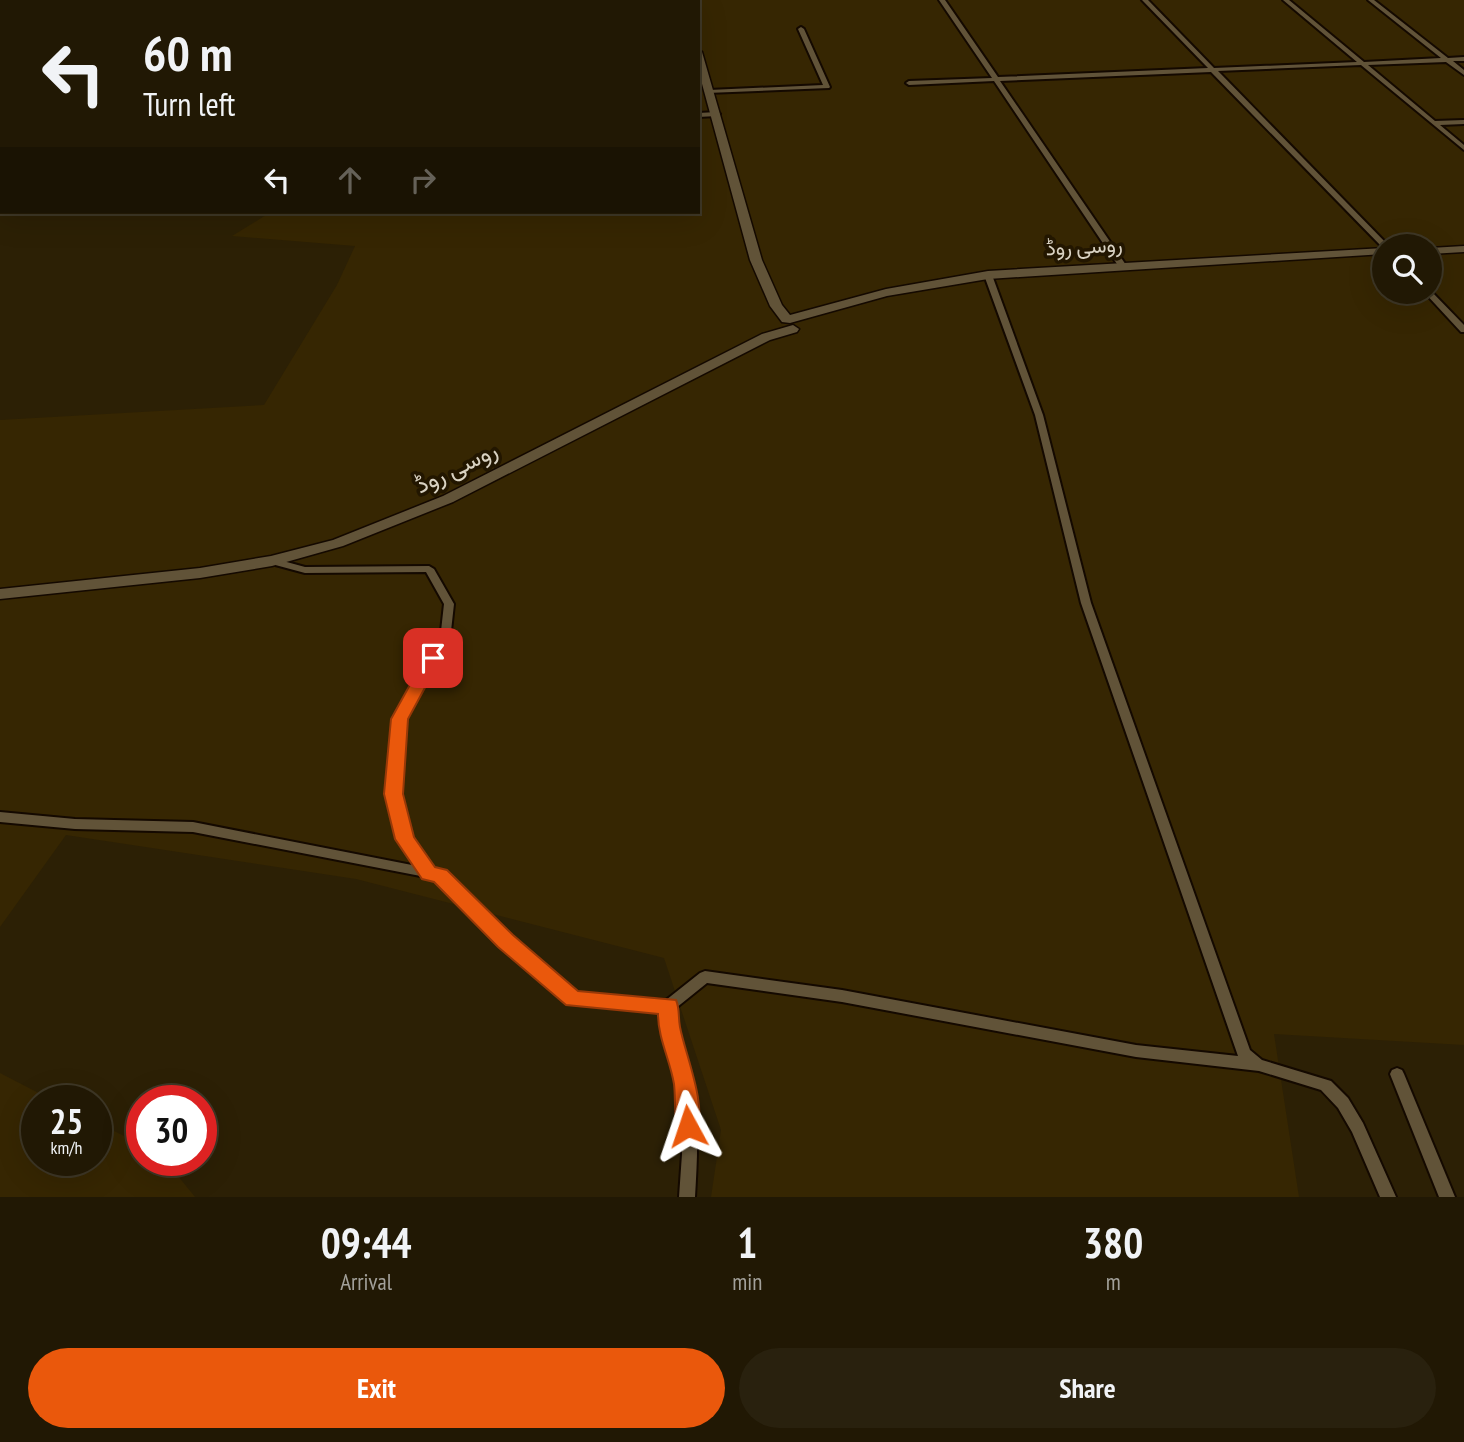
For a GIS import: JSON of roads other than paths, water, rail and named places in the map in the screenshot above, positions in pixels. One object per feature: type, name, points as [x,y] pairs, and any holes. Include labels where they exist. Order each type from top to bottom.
[{"type":"main road","points":[[700,59],[757,260],[767,284],[769,308],[787,324]]},
{"type":"main road","points":[[1442,250],[1464,249]]},
{"type":"main road","name":"روسی روڈ","points":[[118,580],[270,553],[334,537],[441,494],[787,324],[990,278],[1122,265],[1372,250]]},
{"type":"main road","name":"روسی روڈ","points":[[990,278],[1372,258]]},
{"type":"main road","name":"روسی روڈ","points":[[0,594],[200,573],[272,561],[338,543],[448,499],[787,324]]},
{"type":"street","points":[[942,0],[1122,265]]},
{"type":"street","points":[[1145,0],[1372,235]]},
{"type":"street","points":[[1286,0],[1464,148]]},
{"type":"street","points":[[1371,0],[1464,73]]},
{"type":"street","points":[[709,92],[827,86],[801,29]]},
{"type":"street","points":[[909,83],[1464,59]]},
{"type":"street","points":[[700,115],[717,114]]},
{"type":"street","points":[[1434,124],[1464,122]]},
{"type":"street","points":[[990,278],[1039,415],[1086,603],[1244,1055],[1259,1065]]},
{"type":"street","points":[[1439,304],[1464,330]]},
{"type":"street","points":[[272,561],[306,570],[429,569],[449,604],[445,640],[399,719],[393,794],[405,839],[429,873]]},
{"type":"street","points":[[0,817],[75,824],[193,827],[440,875],[506,941],[573,999],[668,1006],[705,977],[842,996],[1136,1051],[1259,1065],[1326,1085],[1343,1103],[1357,1128],[1388,1197]]},
{"type":"street","points":[[668,1006],[669,1025],[684,1082],[690,1148],[687,1197]]},
{"type":"street","points":[[1397,1074],[1447,1197]]}]
